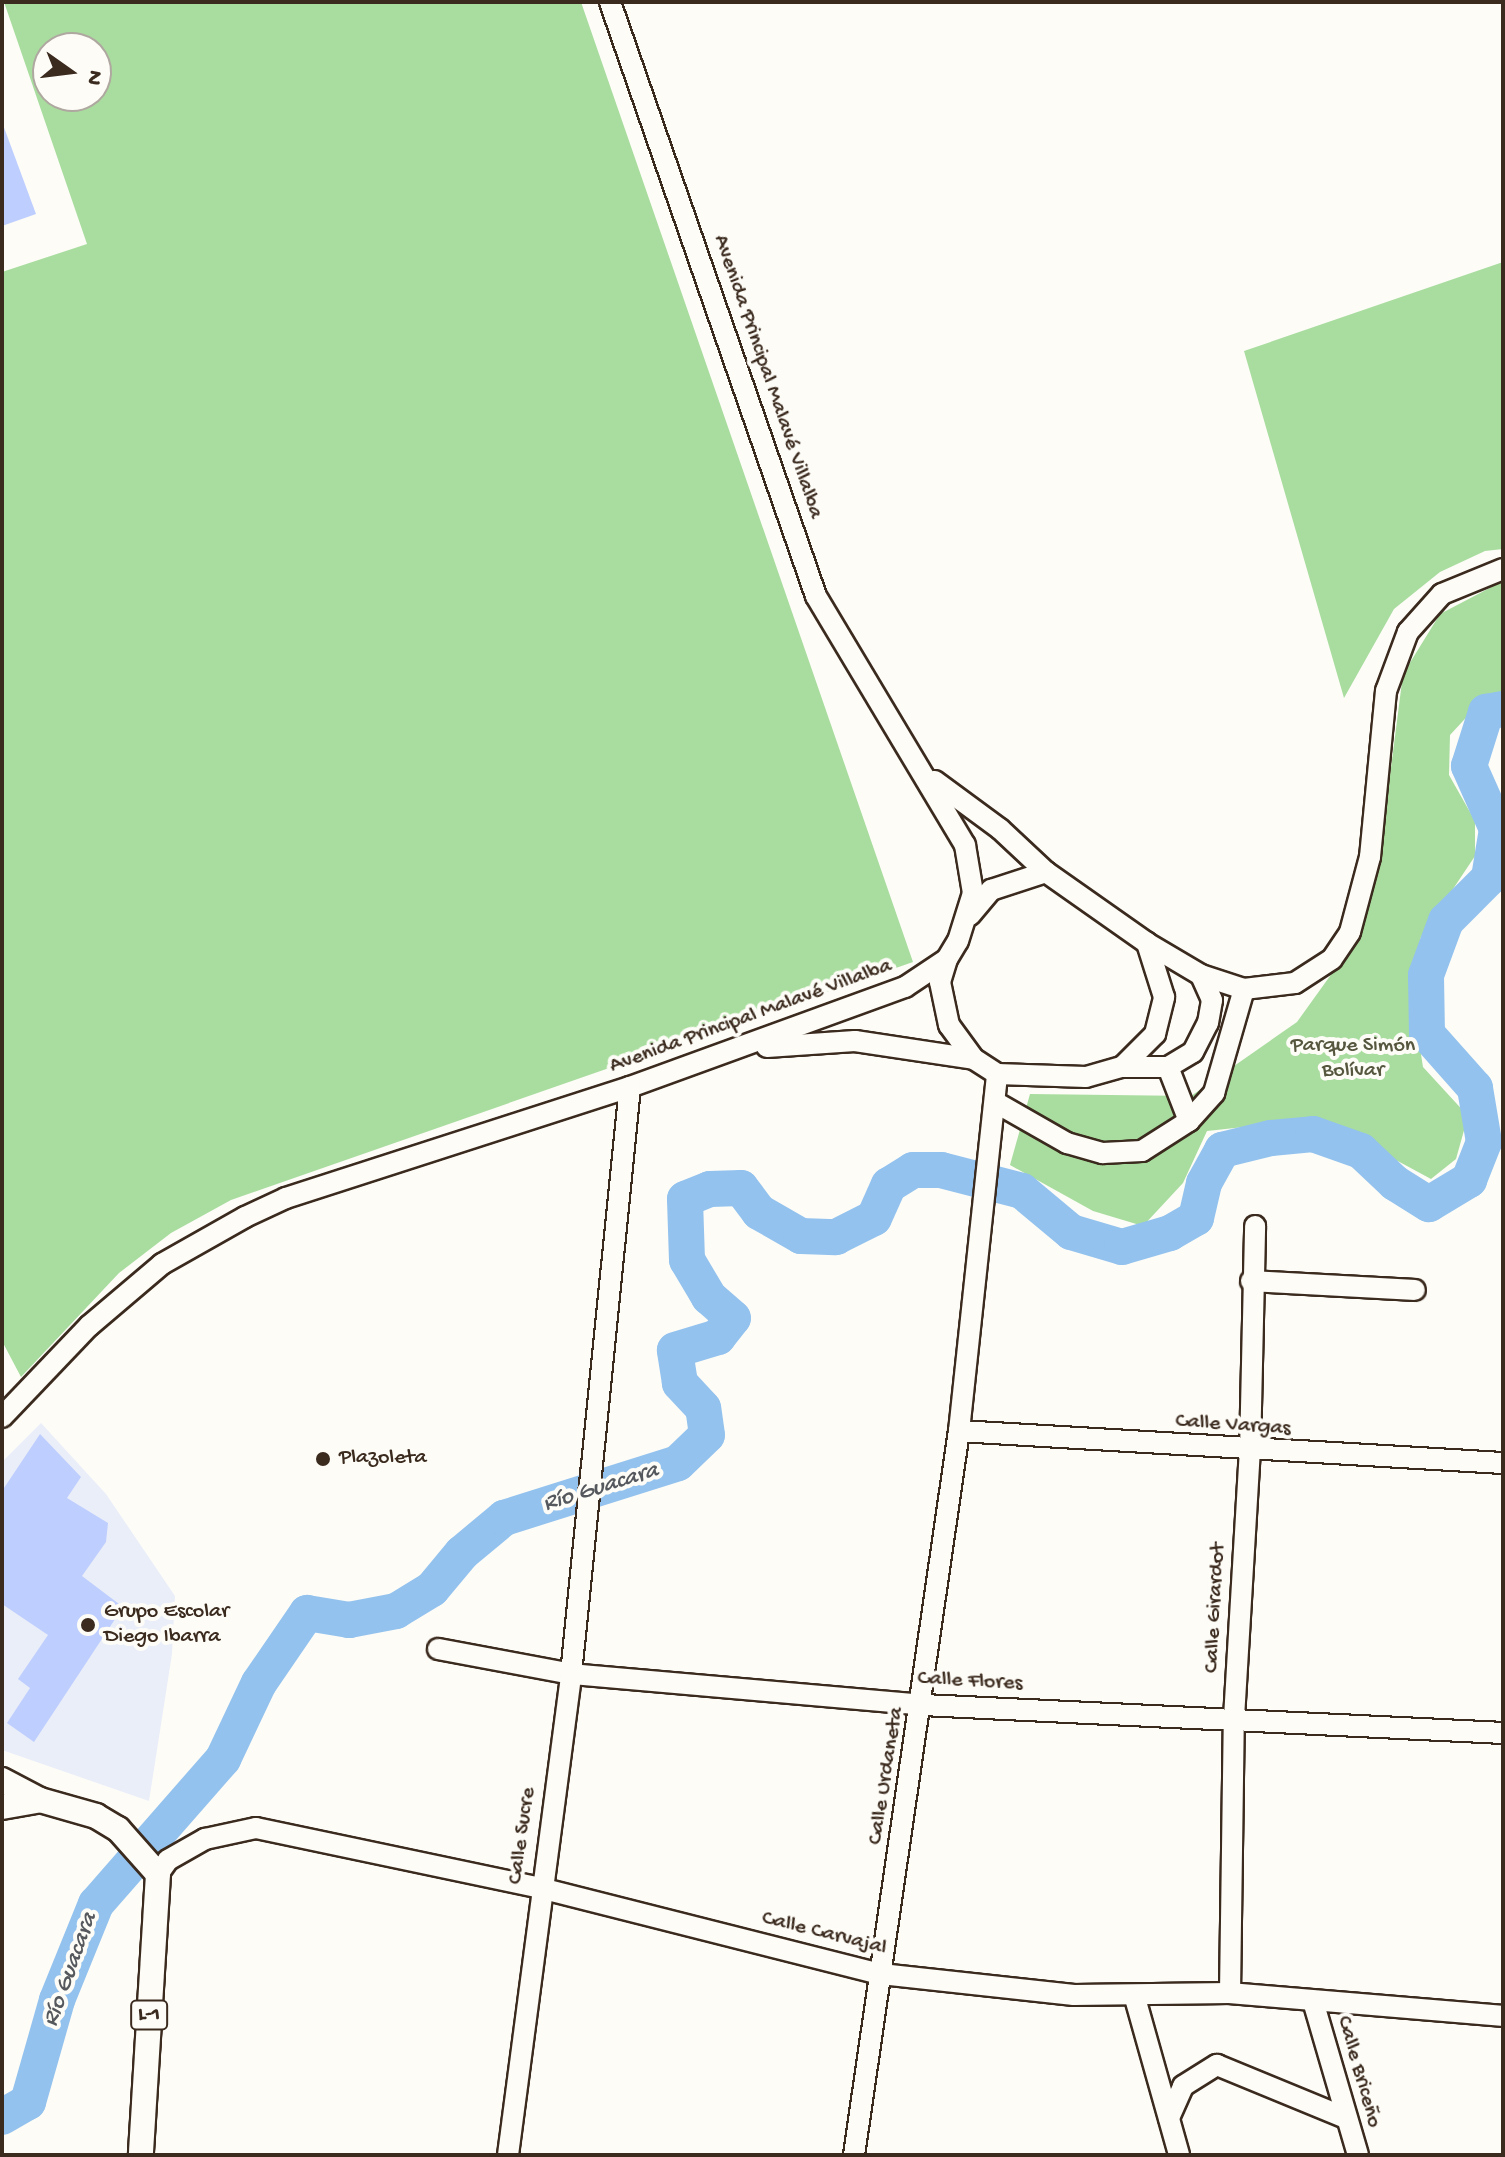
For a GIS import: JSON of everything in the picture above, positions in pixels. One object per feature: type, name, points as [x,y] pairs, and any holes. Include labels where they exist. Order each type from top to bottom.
[{"type":"main road","points":[[2,1780],[40,1800],[72,1807],[118,1829],[153,1868]]},
{"type":"main road","points":[[2,1807],[40,1800]]},
{"type":"main road","name":"L-1","points":[[141,2155],[153,1868]]},
{"type":"street","name":"Avenida Principal Malavé Villalba","points":[[2,1417],[89,1326],[162,1264],[204,1238],[286,1198],[630,1087],[905,987],[947,959],[968,918],[973,893],[965,845],[927,775],[816,596],[610,2]]},
{"type":"street","points":[[927,775],[1000,829],[1046,872],[1147,943],[1201,975],[1244,989],[1295,983],[1315,973],[1350,932],[1370,857],[1386,691],[1408,632],[1442,594],[1503,569]]},
{"type":"street","points":[[968,918],[991,890],[1046,872]]},
{"type":"street","points":[[1122,1067],[1155,1034],[1162,1014],[1161,982],[1147,943]]},
{"type":"street","points":[[947,959],[940,982],[949,1025],[974,1059],[997,1074],[1086,1077],[1122,1067],[1168,1067],[1193,1052],[1208,1023],[1212,1000],[1201,975]]},
{"type":"street","points":[[995,1109],[1067,1143],[1103,1153],[1142,1151],[1189,1121],[1214,1093],[1244,989]]},
{"type":"street","points":[[743,1048],[855,1041],[974,1059]]},
{"type":"street","points":[[1168,1067],[1189,1121]]},
{"type":"street","name":"Calle Urdaneta","points":[[854,2155],[923,1705],[959,1431],[997,1074]]},
{"type":"street","name":"Calle Sucre","points":[[508,2155],[540,1888],[571,1674],[630,1087]]},
{"type":"street","name":"Calle Girardot","points":[[1230,1993],[1234,1718],[1250,1452],[1251,1281],[1255,1226]]},
{"type":"street","points":[[1251,1281],[1415,1290]]},
{"type":"street","name":"Calle Vargas","points":[[959,1431],[1250,1452],[1503,1463]]},
{"type":"street","name":"Calle Flores","points":[[438,1649],[571,1674],[923,1705],[1503,1733]]},
{"type":"street","name":"Calle Carvajal","points":[[153,1868],[205,1839],[256,1828],[540,1888],[881,1974],[1135,1998],[1230,1993],[1503,2016]]},
{"type":"street","points":[[1135,1998],[1179,2155]]},
{"type":"street","name":"Calle Briceño","points":[[1313,2001],[1343,2117],[1358,2155]]},
{"type":"street","points":[[1169,2118],[1183,2086],[1217,2065],[1343,2117]]},
{"type":"shaded area","name":"Grupo Escolar Diego Ibarra","points":[[41,1423],[106,1494],[175,1596],[172,1654],[149,1801],[2,1750],[2,1462]]},
{"type":"green space","points":[[4,2],[581,2],[913,962],[231,1200],[171,1233],[119,1273],[21,1377],[2,1341],[2,272],[87,244],[42,112],[112,112],[112,32],[32,32],[32,84]]},
{"type":"green space","points":[[1503,262],[1503,549],[1485,551],[1440,572],[1394,609],[1344,698],[1244,351]]},
{"type":"green space","name":"Parque Simón Bolívar","points":[[1503,581],[1503,693],[1487,695],[1450,735],[1449,775],[1475,821],[1475,856],[1421,937],[1409,978],[1423,1067],[1468,1116],[1456,1159],[1431,1179],[1320,1119],[1207,1131],[1183,1183],[1143,1226],[1093,1211],[1010,1165],[1030,1094],[1191,1096],[1297,1022],[1358,937],[1382,838],[1403,674],[1440,614]]},
{"type":"building","points":[[2,122],[36,214],[2,226]]},
{"type":"building","points":[[40,1434],[81,1477],[67,1498],[108,1523],[106,1542],[82,1576],[123,1607],[34,1742],[7,1723],[30,1688],[18,1679],[48,1635],[2,1604],[2,1491]]},
{"type":"waterway","name":"Río Guacara","points":[[2,2117],[28,2102],[57,2000],[96,1904],[223,1759],[259,1683],[307,1613],[349,1620],[396,1611],[432,1589],[462,1553],[504,1518],[678,1463],[707,1435],[703,1408],[680,1383],[675,1350],[718,1337],[733,1318],[709,1297],[687,1260],[685,1199],[710,1189],[741,1188],[759,1212],[801,1236],[836,1237],[874,1218],[889,1185],[913,1170],[941,1170],[1022,1191],[1071,1232],[1122,1247],[1170,1233],[1196,1218],[1204,1183],[1222,1150],[1271,1138],[1313,1134],[1361,1151],[1395,1183],[1429,1204],[1469,1180],[1484,1142],[1475,1088],[1427,1034],[1426,975],[1446,921],[1489,878],[1497,829],[1469,766],[1486,712],[1503,709]]},
{"type":"place","name":"Plazoleta","points":[[323,1459]]},
{"type":"place","name":"Grupo Escolar Diego Ibarra","points":[[88,1625]]}]
